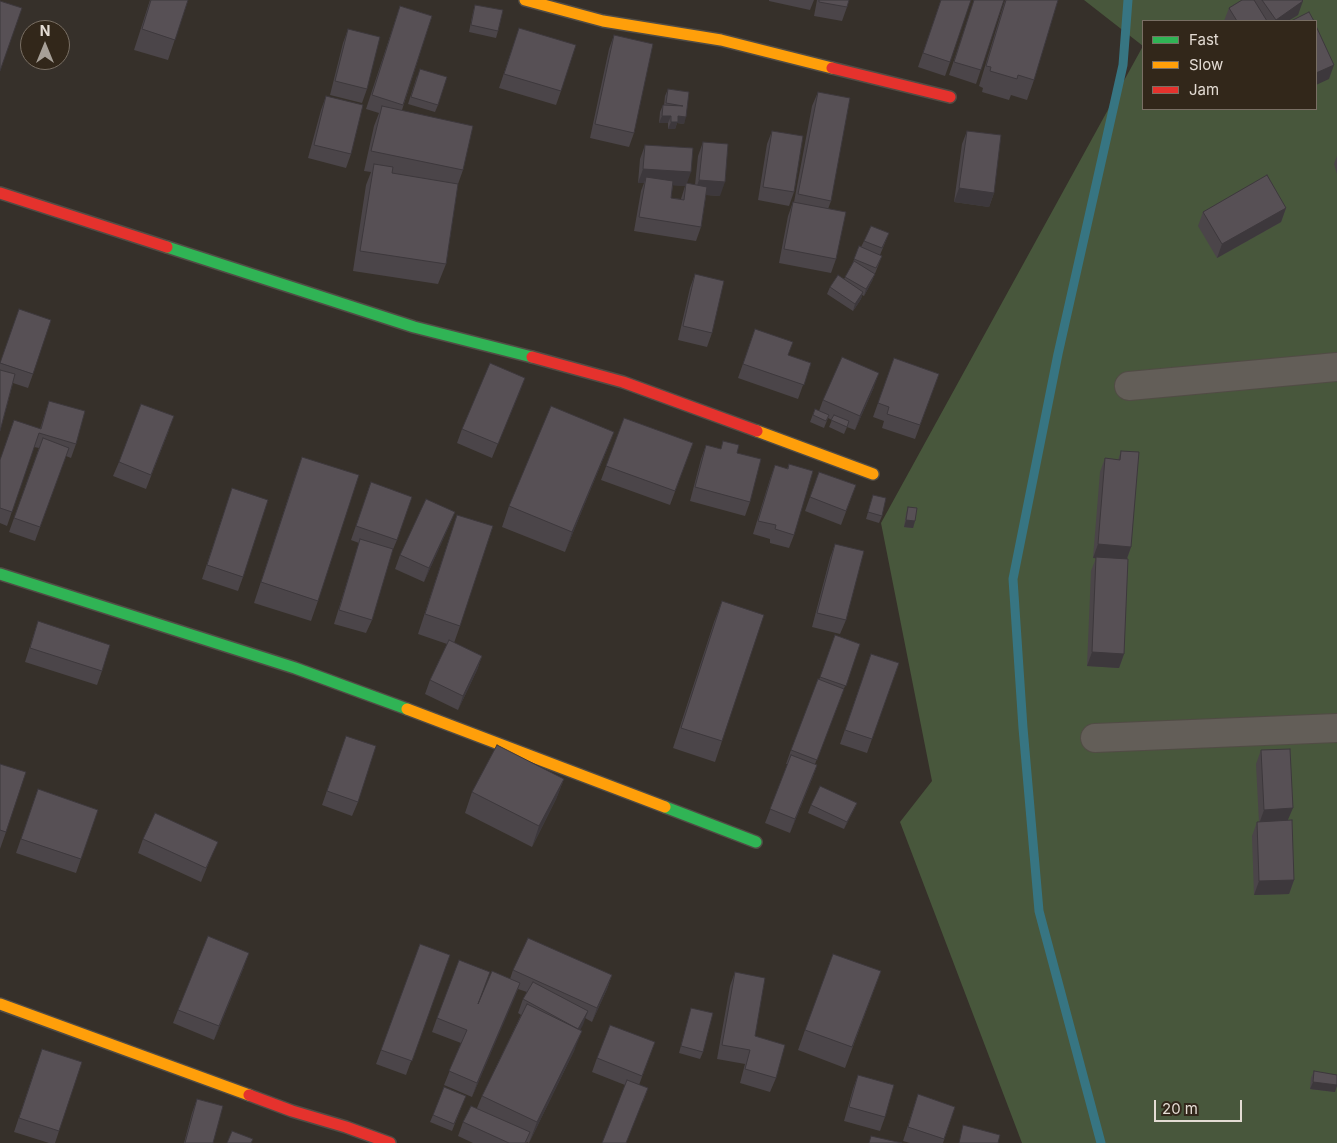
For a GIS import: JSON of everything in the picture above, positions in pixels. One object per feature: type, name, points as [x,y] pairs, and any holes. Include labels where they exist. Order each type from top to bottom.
[{"type":"street","points":[[525,0],[604,21],[721,40],[950,97]]},
{"type":"street","points":[[0,193],[414,327],[623,382],[873,474]]},
{"type":"street","points":[[1129,386],[1337,367]]},
{"type":"street","points":[[0,574],[296,668],[756,842]]},
{"type":"street","points":[[1095,738],[1337,728]]},
{"type":"street","points":[[0,1004],[292,1111],[346,1127],[390,1143]]},
{"type":"green space","points":[[1084,0],[1337,0],[1337,1143],[1022,1143],[900,822],[932,781],[881,523],[1142,48],[1142,110],[1317,110],[1317,20],[1142,20],[1142,45]]},
{"type":"building","points":[[151,0],[188,0],[175,40],[142,29]]},
{"type":"building","points":[[819,0],[849,0],[847,7],[819,2]]},
{"type":"building","points":[[941,0],[971,0],[950,62],[923,53]]},
{"type":"building","points":[[974,0],[1004,0],[981,70],[954,62]]},
{"type":"building","points":[[1006,0],[1058,0],[1034,80],[1018,75],[1017,79],[990,71],[991,67],[986,66]]},
{"type":"building","points":[[1242,0],[1254,0],[1266,20],[1236,20],[1229,8]]},
{"type":"building","points":[[1262,0],[1302,0],[1303,1],[1276,20]]},
{"type":"building","points":[[0,1],[22,8],[0,71]]},
{"type":"building","points":[[475,5],[503,10],[498,31],[471,25]]},
{"type":"building","points":[[400,6],[432,16],[403,105],[372,95]]},
{"type":"building","points":[[1309,12],[1313,20],[1293,20]]},
{"type":"building","points":[[519,28],[576,45],[561,91],[504,74]]},
{"type":"building","points":[[1317,28],[1334,65],[1317,73]]},
{"type":"building","points":[[348,29],[380,37],[367,89],[335,81]]},
{"type":"building","points":[[614,35],[653,44],[634,133],[595,124]]},
{"type":"building","points":[[420,69],[447,77],[438,105],[411,97]]},
{"type":"building","points":[[668,89],[689,92],[686,117],[678,116],[678,122],[671,122],[671,116],[662,116],[663,105],[683,106],[666,103]]},
{"type":"building","points":[[818,92],[850,98],[831,201],[798,194]]},
{"type":"building","points":[[326,96],[363,105],[351,154],[314,145]]},
{"type":"building","points":[[382,106],[473,126],[463,170],[371,151]]},
{"type":"building","points":[[772,131],[803,136],[794,192],[763,187]]},
{"type":"building","points":[[967,131],[1001,135],[994,193],[959,188]]},
{"type":"building","points":[[703,142],[728,144],[725,182],[699,180]]},
{"type":"building","points":[[645,145],[693,148],[691,172],[643,169]]},
{"type":"building","points":[[374,164],[393,167],[392,173],[458,184],[446,264],[360,251]]},
{"type":"building","points":[[1267,175],[1286,208],[1222,244],[1203,212]]},
{"type":"building","points":[[646,177],[673,181],[671,198],[684,200],[686,183],[707,187],[701,227],[639,217]]},
{"type":"building","points":[[793,202],[846,212],[836,259],[784,249]]},
{"type":"building","points":[[871,226],[889,233],[882,248],[864,241]]},
{"type":"building","points":[[859,246],[882,256],[876,268],[854,259]]},
{"type":"building","points":[[854,261],[875,274],[866,289],[845,277]]},
{"type":"building","points":[[695,274],[724,281],[712,333],[683,326]]},
{"type":"building","points":[[838,275],[863,292],[855,304],[830,287]]},
{"type":"building","points":[[19,309],[51,320],[33,374],[0,363]]},
{"type":"building","points":[[755,329],[793,342],[788,355],[811,363],[804,385],[743,364]]},
{"type":"building","points":[[842,357],[879,373],[860,416],[823,400]]},
{"type":"building","points":[[894,358],[939,374],[920,425],[887,414],[889,407],[878,403]]},
{"type":"building","points":[[490,363],[525,378],[498,444],[462,429]]},
{"type":"building","points":[[0,370],[15,374],[0,431]]},
{"type":"building","points":[[49,401],[85,411],[76,444],[39,433],[12,512],[0,508],[0,460],[14,420],[41,429]]},
{"type":"building","points":[[141,404],[174,416],[151,475],[119,462]]},
{"type":"building","points":[[551,406],[614,432],[572,532],[509,506]]},
{"type":"building","points":[[815,409],[829,415],[826,421],[813,415]]},
{"type":"building","points":[[834,415],[849,421],[847,427],[831,420]]},
{"type":"building","points":[[624,418],[693,443],[675,491],[606,466]]},
{"type":"building","points":[[43,438],[69,448],[40,527],[14,518]]},
{"type":"building","points":[[723,441],[739,445],[737,453],[761,459],[750,502],[695,487],[706,445],[721,449]]},
{"type":"building","points":[[1121,451],[1139,452],[1131,547],[1098,544],[1105,458],[1120,460]]},
{"type":"building","points":[[302,457],[359,475],[318,601],[261,582]]},
{"type":"building","points":[[789,464],[813,471],[794,535],[775,529],[776,525],[758,521],[775,465],[788,469]]},
{"type":"building","points":[[819,472],[856,485],[846,511],[810,497]]},
{"type":"building","points":[[371,482],[412,497],[397,540],[356,526]]},
{"type":"building","points":[[232,488],[268,500],[243,577],[207,565]]},
{"type":"building","points":[[873,495],[886,498],[882,516],[868,512]]},
{"type":"building","points":[[426,499],[455,512],[429,568],[400,555]]},
{"type":"building","points":[[908,507],[917,508],[915,521],[906,520]]},
{"type":"building","points":[[457,515],[493,526],[460,626],[425,614]]},
{"type":"building","points":[[360,539],[393,549],[372,620],[339,610]]},
{"type":"building","points":[[835,544],[864,551],[846,620],[817,613]]},
{"type":"building","points":[[1096,557],[1128,559],[1124,654],[1092,652]]},
{"type":"building","points":[[722,601],[764,615],[722,741],[681,728]]},
{"type":"building","points":[[38,621],[110,645],[102,671],[30,648]]},
{"type":"building","points":[[835,635],[860,644],[846,686],[820,677]]},
{"type":"building","points":[[449,640],[482,656],[463,696],[430,680]]},
{"type":"building","points":[[871,654],[899,663],[872,739],[845,730]]},
{"type":"building","points":[[818,679],[844,689],[817,760],[791,750]]},
{"type":"building","points":[[346,736],[376,746],[358,802],[327,791]]},
{"type":"building","points":[[497,745],[564,779],[539,826],[472,792]]},
{"type":"building","points":[[1290,749],[1293,808],[1264,810],[1261,750]]},
{"type":"building","points":[[791,755],[817,765],[795,819],[770,809]]},
{"type":"building","points":[[0,764],[26,772],[6,832],[0,830]]},
{"type":"building","points":[[820,786],[857,803],[847,822],[811,805]]},
{"type":"building","points":[[38,789],[98,810],[81,859],[21,839]]},
{"type":"building","points":[[155,813],[218,842],[206,868],[143,839]]},
{"type":"building","points":[[1292,820],[1294,880],[1259,881],[1257,822]]},
{"type":"building","points":[[208,936],[249,953],[219,1026],[178,1010]]},
{"type":"building","points":[[528,938],[612,975],[597,1008],[513,970]]},
{"type":"building","points":[[420,944],[450,955],[412,1061],[381,1050]]},
{"type":"building","points":[[833,954],[881,971],[852,1047],[805,1030]]},
{"type":"building","points":[[459,960],[490,972],[478,1004],[492,971],[520,983],[477,1083],[449,1071],[467,1030],[437,1018]]},
{"type":"building","points":[[735,972],[765,978],[755,1036],[785,1045],[776,1078],[745,1069],[750,1050],[722,1045]]},
{"type":"building","points":[[533,982],[588,1011],[578,1029],[523,999]]},
{"type":"building","points":[[527,1004],[582,1031],[537,1122],[482,1096]]},
{"type":"building","points":[[691,1008],[713,1013],[703,1052],[681,1046]]},
{"type":"building","points":[[610,1025],[655,1042],[642,1076],[597,1058]]},
{"type":"building","points":[[42,1049],[82,1062],[59,1131],[19,1118]]},
{"type":"building","points":[[1314,1071],[1337,1075],[1337,1085],[1313,1082]]},
{"type":"building","points":[[858,1075],[894,1085],[885,1117],[849,1107]]},
{"type":"building","points":[[627,1080],[648,1088],[626,1143],[602,1143]]},
{"type":"building","points":[[444,1087],[466,1096],[454,1124],[433,1115]]},
{"type":"building","points":[[918,1094],[955,1107],[944,1139],[908,1127]]},
{"type":"building","points":[[197,1099],[223,1106],[213,1143],[185,1143]]},
{"type":"building","points":[[471,1106],[530,1132],[525,1143],[509,1143],[463,1122]]},
{"type":"building","points":[[963,1125],[1000,1135],[998,1143],[959,1143]]},
{"type":"building","points":[[232,1131],[253,1139],[251,1143],[227,1143]]},
{"type":"building","points":[[871,1136],[902,1143],[869,1143]]},
{"type":"waterway","points":[[1101,1143],[1039,911],[1023,728],[1013,579],[1058,354],[1123,65],[1128,0]]},
{"type":"traffic: fast","points":[[167,247],[414,327],[532,357]]},
{"type":"traffic: fast","points":[[0,574],[295,668],[407,709]]},
{"type":"traffic: fast","points":[[665,807],[756,842]]},
{"type":"traffic: slow","points":[[525,0],[603,21],[721,40],[832,68]]},
{"type":"traffic: slow","points":[[757,431],[873,474]]},
{"type":"traffic: slow","points":[[407,709],[665,807]]},
{"type":"traffic: slow","points":[[0,1004],[249,1095]]},
{"type":"traffic: jam","points":[[832,68],[950,97]]},
{"type":"traffic: jam","points":[[0,193],[167,247]]},
{"type":"traffic: jam","points":[[532,357],[623,382],[757,431]]},
{"type":"traffic: jam","points":[[249,1095],[390,1143]]}]
